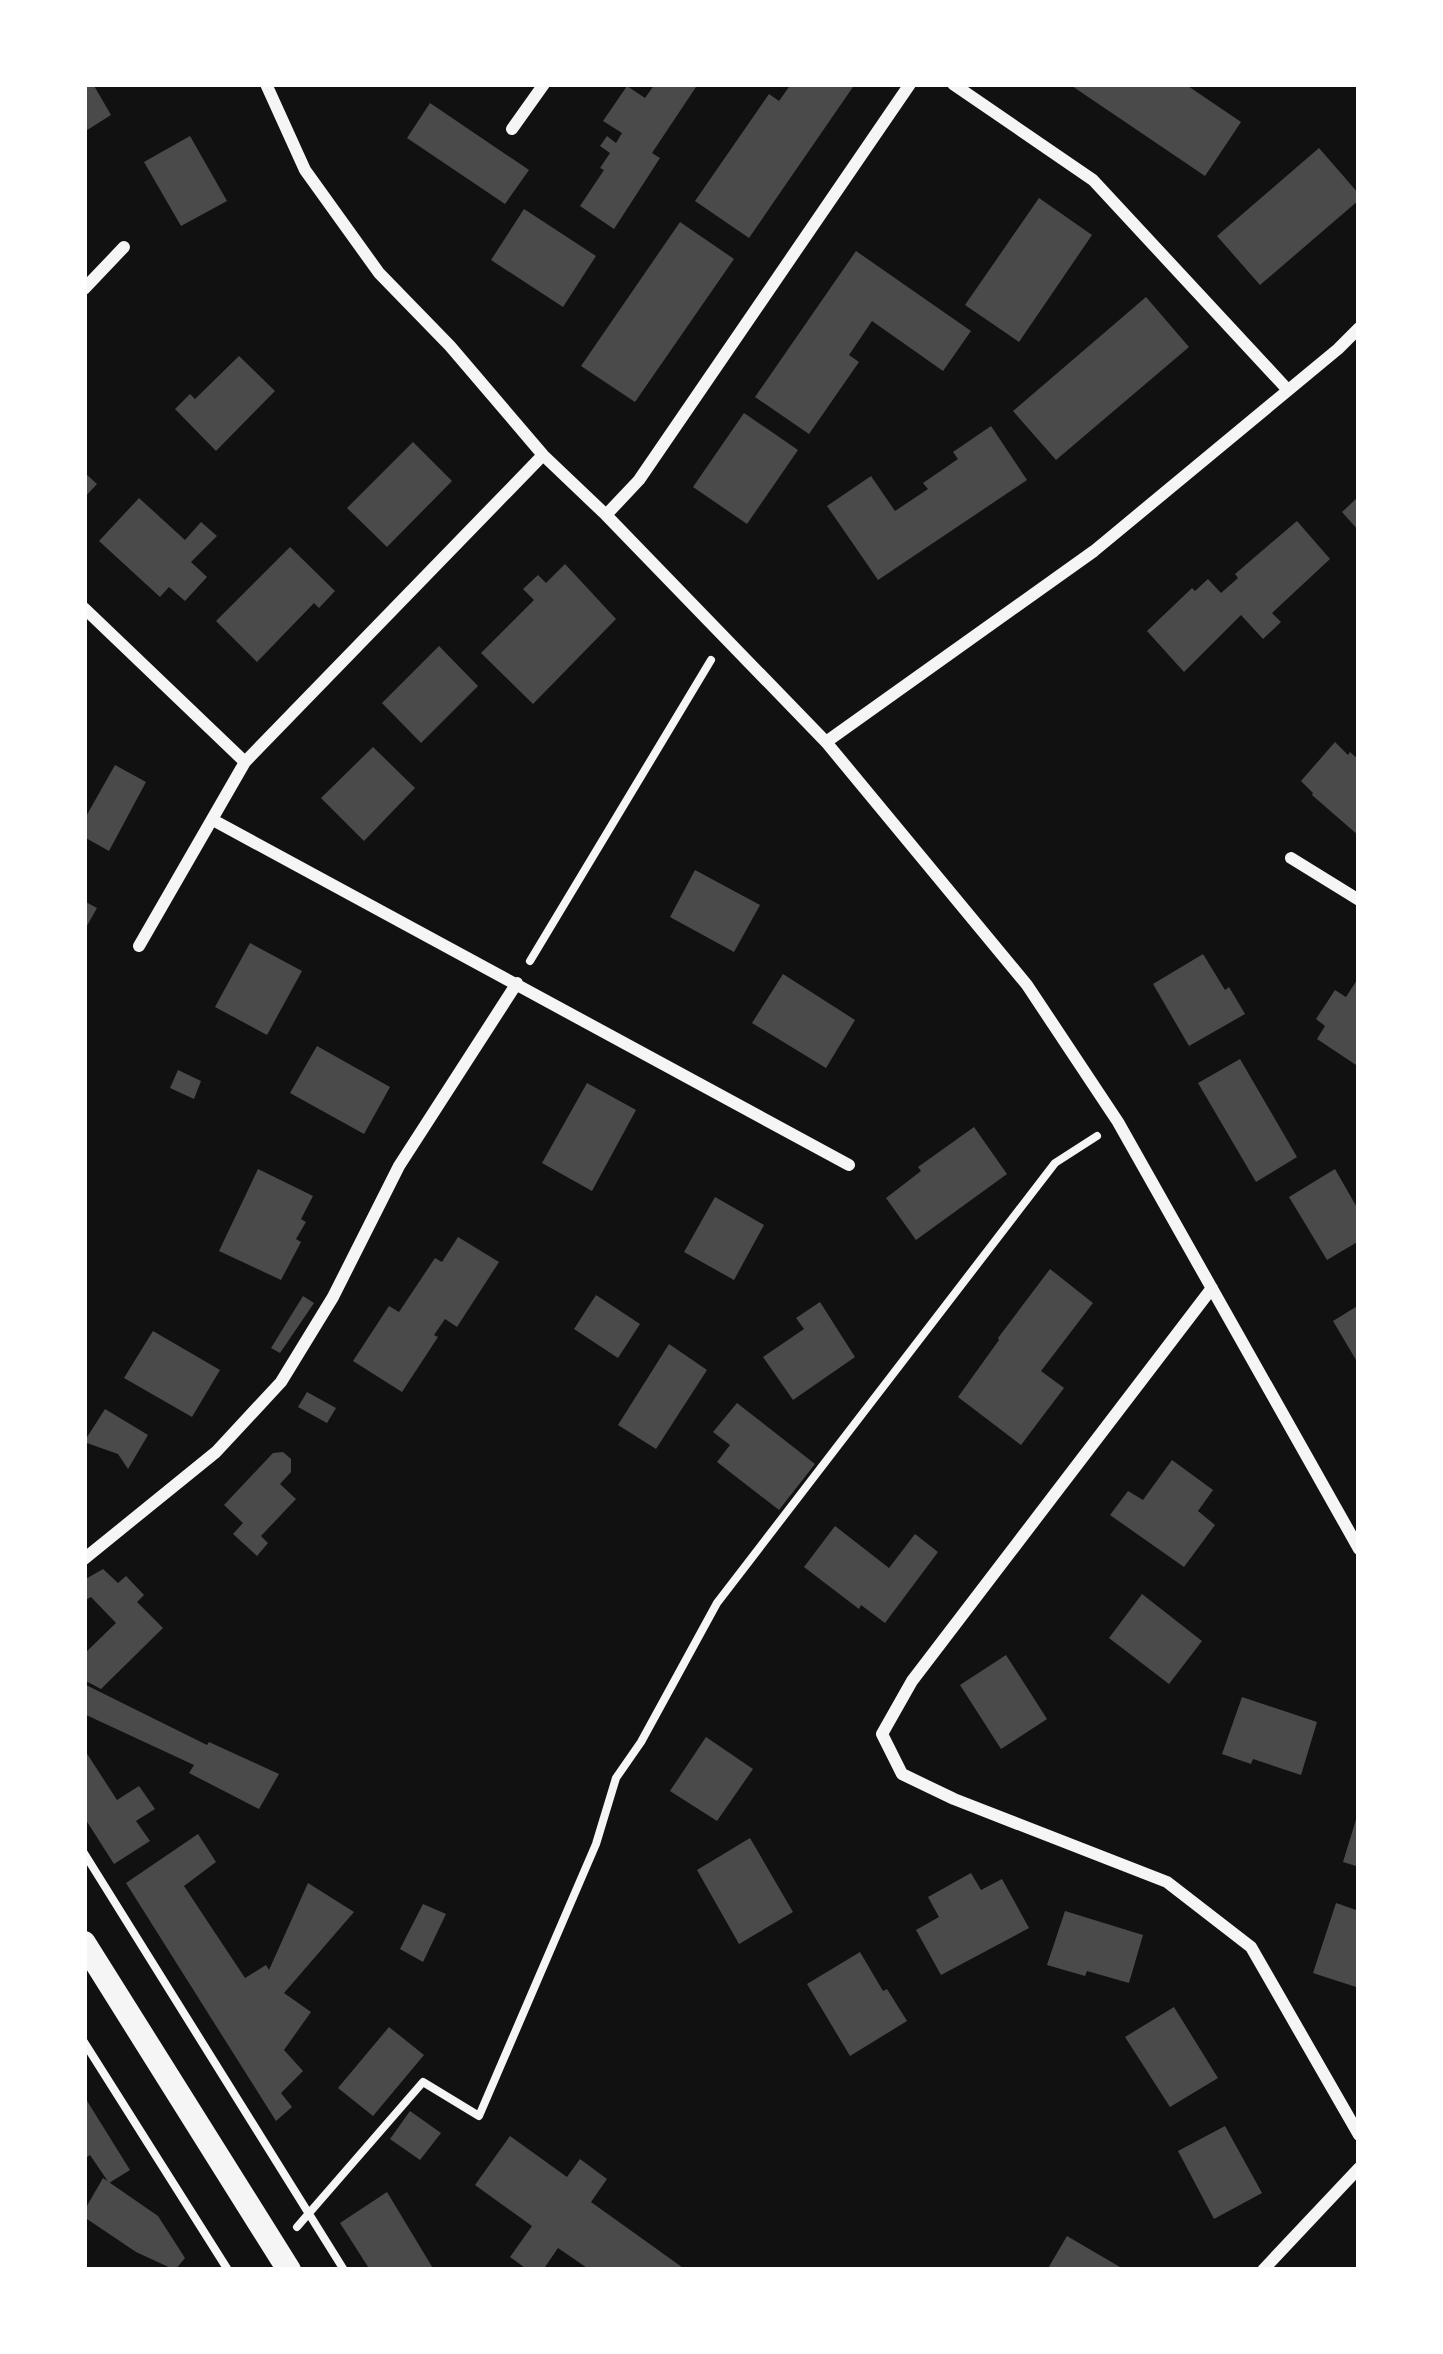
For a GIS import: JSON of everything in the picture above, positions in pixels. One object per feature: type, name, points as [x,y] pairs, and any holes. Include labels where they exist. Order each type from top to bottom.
[{"type":"main road","points":[[84,1943],[283,2260]]},
{"type":"street","points":[[266,84],[304,170],[379,273],[450,346],[543,455],[826,742],[1027,985],[1118,1122],[1359,1550]]},
{"type":"street","points":[[512,129],[544,84]]},
{"type":"street","points":[[606,515],[639,480],[910,84]]},
{"type":"street","points":[[952,84],[1093,180],[1287,389]]},
{"type":"street","points":[[84,290],[124,247]]},
{"type":"street","points":[[826,742],[1094,551],[1359,328]]},
{"type":"street","points":[[139,946],[245,762],[543,455]]},
{"type":"street","points":[[84,608],[245,762]]},
{"type":"street","points":[[213,820],[850,1165]]},
{"type":"street","points":[[1291,858],[1359,900]]},
{"type":"street","points":[[84,1559],[216,1453],[281,1382],[333,1297],[399,1166],[517,983]]},
{"type":"street","points":[[1212,1288],[912,1681],[882,1734],[902,1774],[1167,1882],[1252,1947],[1359,2135]]},
{"type":"street","points":[[1263,2270],[1359,2168]]},
{"type":"path","points":[[517,983],[725,637]]},
{"type":"path","points":[[283,2260],[309,2214],[423,2082],[479,2116],[596,1844],[616,1778],[641,1742],[717,1603],[1055,1163],[1118,1122]]},
{"type":"path","points":[[84,1853],[344,2270]]},
{"type":"path","points":[[84,2042],[228,2270]]},
{"type":"building","points":[[84,84],[93,84],[111,115],[84,132]]},
{"type":"building","points":[[655,84],[698,84],[652,153],[660,158],[614,229],[580,206],[610,153],[600,146],[607,136],[616,143],[622,133],[603,121],[627,86],[645,98]]},
{"type":"building","points":[[791,84],[855,84],[749,238],[695,201],[769,94],[779,101]]},
{"type":"building","points":[[1069,84],[1185,84],[1241,122],[1205,176]]},
{"type":"building","points":[[430,103],[529,170],[505,204],[407,138]]},
{"type":"building","points":[[190,136],[227,201],[181,226],[144,162]]},
{"type":"building","points":[[1319,148],[1359,194],[1359,200],[1260,285],[1217,236]]},
{"type":"building","points":[[1039,198],[1092,235],[1019,342],[965,305]]},
{"type":"building","points":[[524,209],[596,256],[563,307],[491,260]]},
{"type":"building","points":[[680,222],[734,259],[635,402],[581,366]]},
{"type":"building","points":[[856,251],[971,331],[943,371],[872,321],[849,355],[859,362],[809,434],[755,397]]},
{"type":"building","points":[[1146,297],[1189,347],[1056,460],[1013,411]]},
{"type":"building","points":[[239,356],[275,391],[216,451],[175,409],[190,394],[195,399]]},
{"type":"building","points":[[744,413],[798,450],[747,524],[693,487]]},
{"type":"building","points":[[991,426],[1027,480],[878,580],[827,506],[871,476],[895,511],[928,489],[923,483],[958,459],[953,452]]},
{"type":"building","points":[[413,442],[452,481],[387,547],[347,508]]},
{"type":"building","points":[[84,472],[97,484],[84,498]]},
{"type":"building","points":[[1359,496],[1359,531],[1342,512]]},
{"type":"building","points":[[139,498],[185,540],[201,522],[217,536],[191,562],[207,577],[185,601],[169,587],[160,597],[99,541]]},
{"type":"building","points":[[1297,521],[1330,559],[1272,613],[1281,622],[1263,639],[1241,615],[1184,672],[1147,631],[1208,579],[1221,593],[1238,578],[1235,574]]},
{"type":"building","points":[[290,547],[335,591],[319,608],[314,603],[257,662],[216,621]]},
{"type":"building","points":[[565,564],[616,619],[533,704],[481,653],[534,600],[523,589],[538,575],[546,583]]},
{"type":"building","points":[[439,646],[478,686],[421,743],[382,703]]},
{"type":"building","points":[[1335,742],[1359,760],[1359,836],[1301,781]]},
{"type":"building","points":[[373,747],[415,788],[364,841],[321,798]]},
{"type":"building","points":[[115,765],[146,782],[109,851],[84,837],[84,820]]},
{"type":"building","points":[[695,870],[760,905],[734,952],[670,917]]},
{"type":"building","points":[[84,901],[97,908],[84,931]]},
{"type":"building","points":[[250,943],[302,971],[267,1035],[215,1007]]},
{"type":"building","points":[[1203,954],[1245,1014],[1189,1046],[1153,984]]},
{"type":"building","points":[[783,974],[855,1020],[826,1068],[752,1023]]},
{"type":"building","points":[[1359,977],[1359,1067],[1317,1039],[1325,1026],[1316,1019],[1335,990],[1346,997]]},
{"type":"building","points":[[317,1046],[390,1087],[364,1134],[290,1093]]},
{"type":"building","points":[[1240,1059],[1297,1157],[1256,1182],[1198,1083]]},
{"type":"building","points":[[178,1070],[201,1081],[194,1099],[170,1088]]},
{"type":"building","points":[[587,1083],[636,1110],[592,1191],[542,1163]]},
{"type":"building","points":[[974,1127],[1007,1174],[916,1240],[886,1198],[921,1171],[918,1167]]},
{"type":"building","points":[[258,1169],[313,1196],[301,1219],[306,1222],[296,1239],[301,1242],[281,1280],[219,1251]]},
{"type":"building","points":[[1335,1169],[1359,1211],[1359,1241],[1327,1260],[1289,1197]]},
{"type":"building","points":[[715,1197],[764,1225],[734,1280],[684,1252]]},
{"type":"building","points":[[458,1237],[499,1262],[457,1327],[445,1319],[402,1392],[353,1361],[389,1306],[399,1312],[435,1258],[442,1262]]},
{"type":"building","points":[[1050,1269],[1093,1303],[1041,1371],[1064,1388],[1021,1445],[958,1397]]},
{"type":"building","points":[[596,1295],[640,1324],[618,1358],[574,1329]]},
{"type":"building","points":[[303,1296],[314,1303],[280,1353],[271,1348]]},
{"type":"building","points":[[820,1302],[855,1357],[793,1400],[763,1357],[804,1329],[796,1318]]},
{"type":"building","points":[[1359,1305],[1359,1365],[1333,1321]]},
{"type":"building","points":[[153,1331],[220,1370],[192,1417],[124,1378]]},
{"type":"building","points":[[669,1344],[707,1370],[656,1449],[618,1425]]},
{"type":"building","points":[[307,1392],[336,1408],[327,1423],[298,1407]]},
{"type":"building","points":[[737,1403],[815,1464],[779,1510],[717,1462],[730,1445],[713,1432]]},
{"type":"building","points":[[105,1409],[148,1435],[128,1469],[118,1454],[84,1442]]},
{"type":"building","points":[[283,1452],[291,1459],[291,1472],[280,1484],[296,1499],[261,1536],[268,1543],[257,1556],[233,1534],[243,1523],[224,1505],[273,1453]]},
{"type":"building","points":[[1172,1460],[1213,1490],[1198,1511],[1215,1525],[1184,1567],[1110,1515],[1128,1491],[1143,1500]]},
{"type":"building","points":[[835,1526],[889,1568],[915,1534],[938,1552],[885,1623],[804,1567]]},
{"type":"building","points":[[103,1569],[118,1583],[126,1576],[144,1595],[137,1602],[163,1628],[101,1689],[84,1680],[84,1654],[116,1623],[91,1597],[84,1601],[84,1580]]},
{"type":"building","points":[[1142,1594],[1202,1641],[1169,1684],[1109,1638]]},
{"type":"building","points":[[1006,1655],[1047,1719],[1001,1749],[960,1685]]},
{"type":"building","points":[[86,1685],[207,1745],[279,1774],[259,1809],[189,1773],[194,1765],[84,1714]]},
{"type":"building","points":[[1242,1697],[1317,1722],[1301,1775],[1222,1754]]},
{"type":"building","points":[[706,1737],[753,1769],[717,1821],[670,1791]]},
{"type":"building","points":[[84,1749],[117,1800],[139,1786],[155,1809],[136,1821],[150,1841],[114,1864],[84,1817]]},
{"type":"building","points":[[1359,1813],[1359,1867],[1343,1862]]},
{"type":"building","points":[[198,1834],[216,1862],[184,1886],[245,1978],[266,1965],[269,1970],[308,1883],[354,1912],[284,1993],[311,2012],[284,2050],[303,2071],[281,2093],[292,2107],[276,2121],[126,1883]]},
{"type":"building","points":[[750,1838],[793,1912],[739,1944],[697,1870]]},
{"type":"building","points":[[971,1873],[981,1890],[1002,1879],[1029,1928],[941,1975],[916,1930],[939,1917],[928,1897]]},
{"type":"building","points":[[1336,1903],[1359,1911],[1359,1988],[1313,1973]]},
{"type":"building","points":[[423,1904],[446,1914],[423,1962],[400,1949]]},
{"type":"building","points":[[1065,1911],[1143,1935],[1129,1983],[1047,1965]]},
{"type":"building","points":[[860,1952],[907,2021],[850,2056],[807,1984]]},
{"type":"building","points":[[1174,2007],[1218,2078],[1170,2107],[1125,2037]]},
{"type":"building","points":[[389,2027],[424,2055],[373,2116],[338,2088]]},
{"type":"building","points":[[84,2096],[130,2170],[109,2183],[90,2155],[84,2159]]},
{"type":"building","points":[[410,2111],[441,2133],[420,2160],[390,2139]]},
{"type":"building","points":[[1225,2126],[1262,2193],[1214,2219],[1178,2151]]},
{"type":"building","points":[[510,2136],[567,2177],[580,2159],[607,2179],[591,2202],[686,2270],[590,2270],[558,2248],[543,2270],[528,2270],[510,2257],[532,2226],[475,2185]]},
{"type":"building","points":[[103,2178],[158,2216],[185,2258],[175,2270],[136,2252],[84,2217]]},
{"type":"building","points":[[387,2192],[434,2270],[370,2270],[340,2223]]},
{"type":"building","points":[[1067,2236],[1125,2270],[1047,2270]]}]
